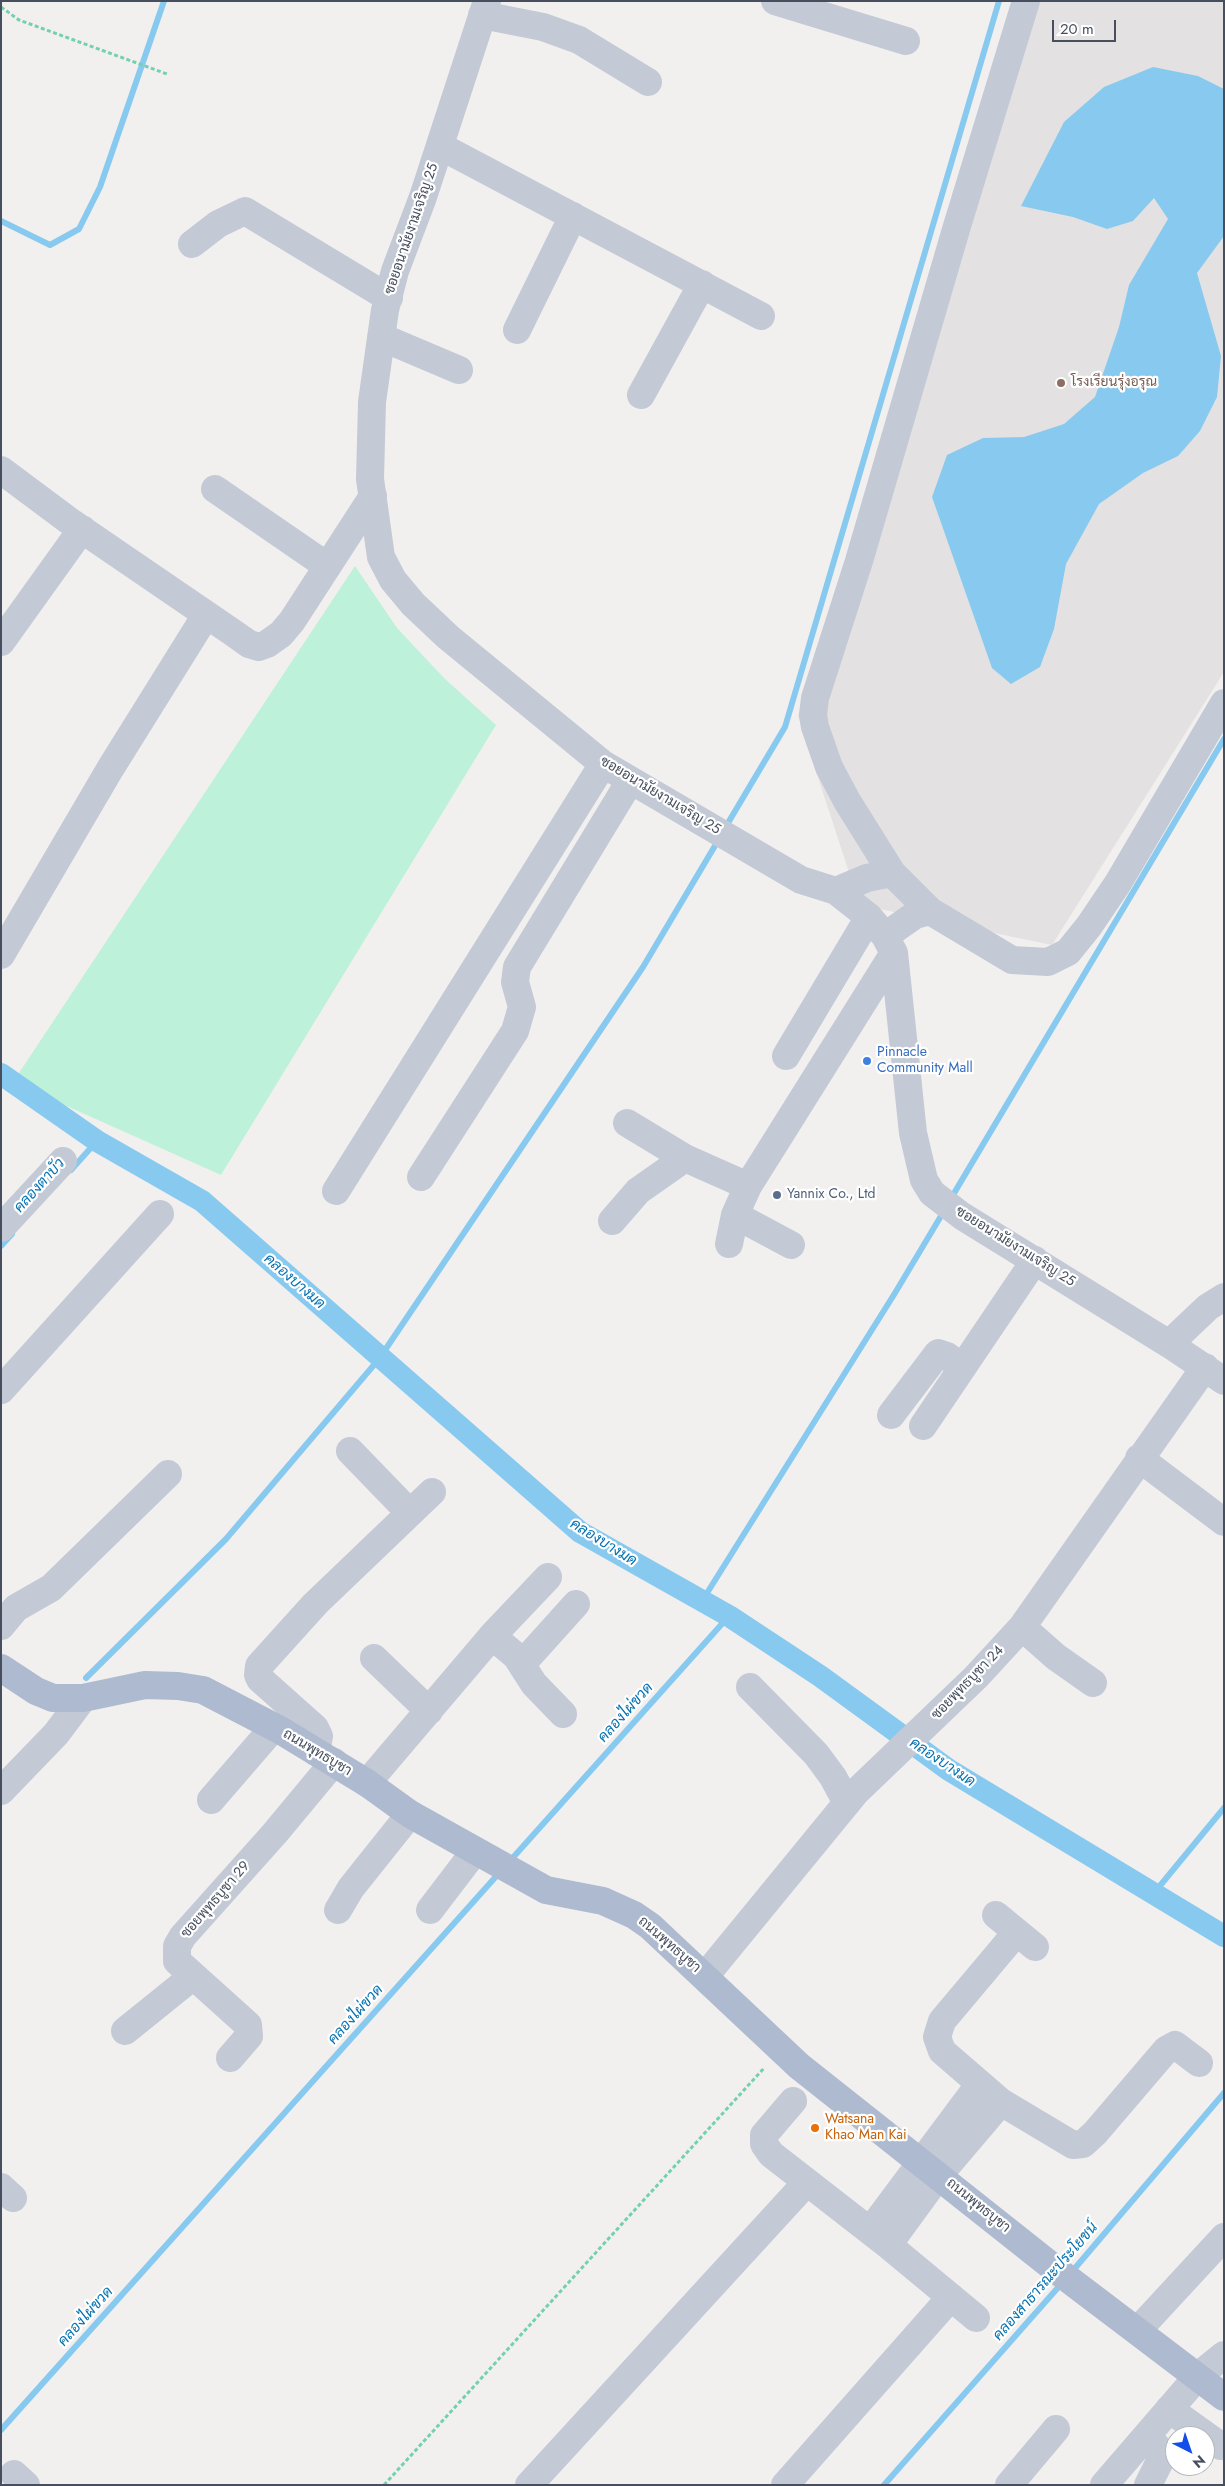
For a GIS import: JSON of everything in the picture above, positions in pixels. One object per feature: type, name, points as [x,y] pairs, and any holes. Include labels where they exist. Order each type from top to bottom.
[{"type":"main road","name":"ถนนพุทธบูชา","points":[[1,1668],[36,1691],[53,1698],[83,1698],[145,1685],[178,1686],[203,1690],[274,1727],[368,1783],[410,1814],[546,1890],[603,1902],[634,1915],[650,1926],[705,1976],[780,2050],[931,2168],[1059,2272],[1224,2397]]},
{"type":"street","points":[[775,1],[825,8],[906,41]]},
{"type":"street","points":[[1026,1],[957,226],[859,561],[815,698],[813,715],[815,727],[829,767],[892,873],[930,911],[1012,960],[1048,962],[1068,952],[1118,883],[1224,703]]},
{"type":"street","points":[[484,8],[579,40],[648,82]]},
{"type":"street","name":"ซอยอนามัยงามเจริญ 25","points":[[484,8],[440,146],[388,298],[372,402],[370,479],[381,557],[394,580],[413,604],[483,668],[603,764],[801,880],[836,891],[883,935],[913,1133],[924,1180],[932,1193],[962,1216],[1196,1361]]},
{"type":"street","points":[[440,146],[762,316]]},
{"type":"street","points":[[192,244],[218,224],[245,211],[388,298]]},
{"type":"street","points":[[517,330],[573,216]]},
{"type":"street","points":[[641,395],[702,284]]},
{"type":"street","points":[[381,338],[459,370]]},
{"type":"street","points":[[1,470],[82,529],[249,644],[259,646],[267,644],[281,634],[292,621],[373,496]]},
{"type":"street","points":[[215,489],[327,566]]},
{"type":"street","points":[[1,642],[82,529]]},
{"type":"street","points":[[1,955],[110,769],[206,614]]},
{"type":"street","points":[[336,1190],[603,764]]},
{"type":"street","points":[[421,1177],[515,1031],[522,1007],[516,982],[517,967],[630,781]]},
{"type":"street","points":[[836,891],[867,878],[892,873]]},
{"type":"street","points":[[786,1056],[883,935],[915,915],[930,911]]},
{"type":"street","points":[[729,1244],[735,1214],[748,1186],[883,935]]},
{"type":"street","points":[[627,1123],[685,1158],[748,1186]]},
{"type":"street","points":[[612,1221],[638,1191],[685,1158]]},
{"type":"street","points":[[1,1228],[63,1161]]},
{"type":"street","points":[[1,1390],[160,1214]]},
{"type":"street","points":[[735,1214],[791,1245]]},
{"type":"street","points":[[923,1426],[1035,1260]]},
{"type":"street","points":[[1196,1361],[1208,1307],[1224,1297]]},
{"type":"street","points":[[1196,1361],[1201,1330],[1224,1312]]},
{"type":"street","points":[[891,1415],[938,1353],[962,1367]]},
{"type":"street","name":"ซอยพุทธบูชา 24","points":[[705,1976],[851,1798],[976,1677],[1022,1627],[1140,1458],[1196,1361]]},
{"type":"street","points":[[350,1452],[410,1513]]},
{"type":"street","points":[[1140,1458],[1224,1522]]},
{"type":"street","points":[[1,1626],[16,1608],[51,1588],[168,1474]]},
{"type":"street","points":[[325,1757],[315,1728],[260,1679],[258,1666],[315,1604],[432,1492]]},
{"type":"street","points":[[368,1783],[492,1636],[548,1577]]},
{"type":"street","points":[[522,1664],[576,1604]]},
{"type":"street","points":[[1022,1627],[1056,1657],[1093,1683]]},
{"type":"street","points":[[492,1636],[522,1664],[534,1684],[563,1714]]},
{"type":"street","points":[[374,1658],[429,1711]]},
{"type":"street","points":[[750,1687],[816,1754],[851,1798]]},
{"type":"street","points":[[1,1792],[56,1734],[83,1698]]},
{"type":"street","points":[[211,1800],[274,1727]]},
{"type":"street","name":"ซอยพุทธบูชา 29","points":[[230,2058],[249,2036],[248,2025],[192,1977],[176,1957],[177,1946],[183,1936],[275,1833],[325,1757]]},
{"type":"street","points":[[338,1910],[352,1888],[410,1814]]},
{"type":"street","points":[[430,1910],[486,1856]]},
{"type":"street","points":[[996,1915],[1026,1940],[942,2021],[938,2031],[937,2043],[942,2051],[979,2085],[1001,2102],[1073,2145],[1083,2144],[1095,2133],[1166,2050],[1175,2045],[1199,2063]]},
{"type":"street","points":[[125,2031],[192,1977]]},
{"type":"street","points":[[879,2238],[931,2168],[979,2085]]},
{"type":"street","points":[[793,2101],[764,2135],[764,2144],[771,2154],[879,2238],[976,2318]]},
{"type":"street","points":[[931,2168],[1001,2102]]},
{"type":"street","points":[[529,2485],[807,2182]]},
{"type":"street","points":[[1138,2330],[1224,2237]]},
{"type":"street","points":[[784,2485],[951,2297]]},
{"type":"street","points":[[1104,2485],[1198,2376],[1224,2355]]},
{"type":"street","points":[[1169,2409],[1221,2446]]},
{"type":"street","points":[[1015,2483],[1056,2428]]},
{"type":"street","points":[[1147,2435],[1162,2453],[1162,2459],[1148,2485]]},
{"type":"path","points":[[1,7],[20,20],[167,74]]},
{"type":"path","points":[[384,2485],[780,2050]]},
{"type":"shaded area","name":"โรงเรียนรุ่งอรุณ","points":[[1013,1],[1224,1],[1224,672],[1052,945],[875,908],[856,894],[798,716]]},
{"type":"green space","points":[[355,566],[397,628],[444,678],[496,725],[221,1175],[13,1082]]},
{"type":"water","points":[[1153,67],[1198,76],[1224,89],[1224,236],[1197,273],[1221,356],[1217,397],[1200,431],[1178,456],[1143,473],[1099,504],[1066,564],[1054,629],[1040,667],[1011,684],[992,668],[932,497],[947,455],[983,438],[1024,437],[1064,424],[1095,397],[1119,327],[1129,285],[1168,219],[1154,198],[1133,221],[1107,229],[1073,217],[1021,206],[1064,122],[1104,87]]},
{"type":"waterway","points":[[1,221],[50,245],[79,229],[100,187],[164,1]]},
{"type":"waterway","points":[[725,828],[785,727],[999,1]]},
{"type":"waterway","points":[[950,1200],[1224,739]]},
{"type":"waterway","points":[[86,1678],[226,1539],[379,1359],[643,967],[719,839]]},
{"type":"waterway","name":"คลองบางมด","points":[[1,1074],[97,1141],[202,1201],[580,1532],[729,1616],[820,1676],[949,1770],[1224,1936]]},
{"type":"waterway","name":"คลองตาบัว","points":[[71,1170],[97,1141]]},
{"type":"waterway","points":[[702,1601],[895,1293],[944,1211]]},
{"type":"waterway","name":"คลองตาบัว","points":[[1,1246],[12,1234]]},
{"type":"waterway","name":"คลองไผ่ขวด","points":[[509,1862],[729,1616]]},
{"type":"waterway","points":[[1154,1893],[1224,1808]]},
{"type":"waterway","name":"คลองไผ่ขวด","points":[[1,2430],[500,1872]]},
{"type":"waterway","name":"คลองสาธารณะประโยชน์","points":[[1070,2274],[1224,2093]]},
{"type":"waterway","name":"คลองสาธารณะประโยชน์","points":[[884,2485],[1062,2283]]},
{"type":"place","name":"โรงเรียนรุ่งอรุณ","points":[[1061,383]]},
{"type":"place","name":"Pinnacle Community Mall","points":[[867,1061]]},
{"type":"place","name":"Yannix Co., Ltd","points":[[777,1195]]},
{"type":"place","name":"Watsana Khao Man Kai","points":[[815,2128]]}]
